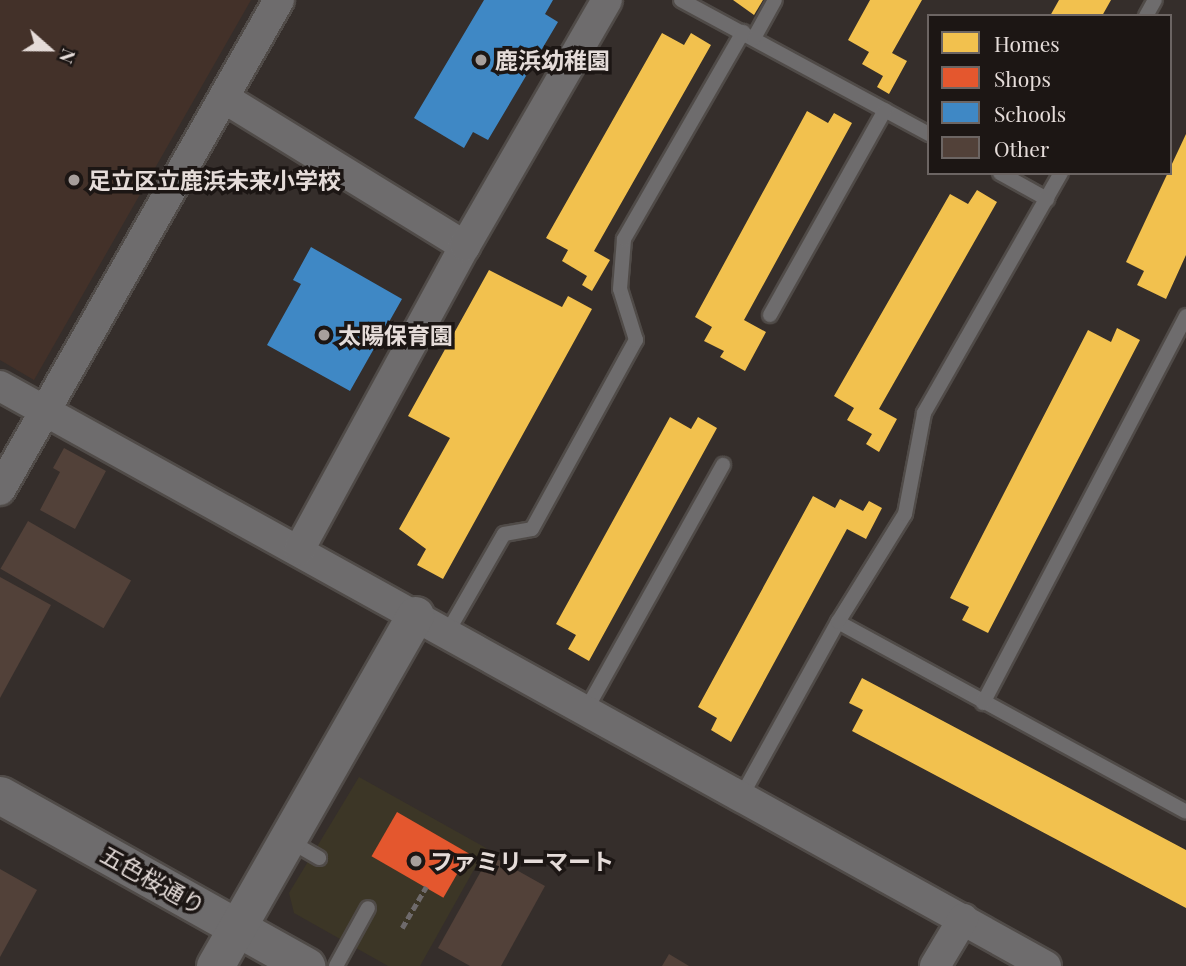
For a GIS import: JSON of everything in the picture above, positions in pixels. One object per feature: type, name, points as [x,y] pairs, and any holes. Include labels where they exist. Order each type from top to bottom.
[{"type":"street","points":[[0,490],[279,0]]},
{"type":"street","points":[[299,550],[465,246],[607,0]]},
{"type":"street","points":[[224,98],[465,246]]},
{"type":"street","points":[[0,386],[742,795],[1046,966]]},
{"type":"street","points":[[215,966],[415,615]]},
{"type":"street","name":"五色桜通り","points":[[0,795],[306,966]]},
{"type":"street","points":[[936,966],[963,919]]},
{"type":"lane","points":[[681,0],[927,133]]},
{"type":"lane","points":[[447,633],[505,534],[532,529],[636,340],[620,289],[624,240],[748,35],[775,0]]},
{"type":"lane","points":[[770,314],[885,110]]},
{"type":"lane","points":[[1004,175],[1047,199]]},
{"type":"lane","points":[[742,795],[838,622],[905,514],[924,413],[1060,175]]},
{"type":"lane","points":[[983,703],[1186,316]]},
{"type":"lane","points":[[586,709],[723,465]]},
{"type":"lane","points":[[838,622],[1186,812]]},
{"type":"lane","points":[[288,840],[319,858]]},
{"type":"lane","points":[[336,966],[368,908]]},
{"type":"path","points":[[402,928],[426,887]]},
{"type":"shaded area","name":"足立区立鹿浜未来小学校","points":[[0,0],[251,0],[34,380],[0,360]]},
{"type":"shaded area","points":[[359,777],[486,848],[420,966],[388,966],[294,913],[289,893]]},
{"type":"building: Homes","points":[[733,0],[763,0],[754,15]]},
{"type":"building: Homes","points":[[870,0],[922,0],[892,53],[907,61],[889,94],[877,87],[883,76],[862,64],[869,52],[848,40]]},
{"type":"building: Homes","points":[[1059,0],[1111,0],[1103,14],[1051,14]]},
{"type":"building: Homes","points":[[662,33],[684,45],[691,33],[711,45],[594,251],[610,260],[592,291],[582,285],[587,276],[562,261],[568,250],[546,238]]},
{"type":"building: Homes","points":[[807,111],[828,123],[834,113],[852,123],[744,320],[766,332],[745,371],[720,357],[724,351],[704,341],[712,327],[695,317]]},
{"type":"building: Homes","points":[[1186,134],[1186,255],[1166,299],[1137,285],[1144,271],[1126,262],[1167,175],[1172,175],[1172,164]]},
{"type":"building: Homes","points":[[977,190],[997,202],[879,409],[897,419],[879,452],[866,444],[872,434],[847,420],[854,408],[834,396],[950,194],[968,204]]},
{"type":"building: Homes","points":[[489,270],[562,307],[568,296],[592,309],[443,579],[417,565],[426,549],[399,529],[450,438],[408,416]]},
{"type":"building: Homes","points":[[1117,328],[1140,340],[988,633],[962,620],[969,607],[950,598],[1088,330],[1111,342]]},
{"type":"building: Homes","points":[[670,417],[691,429],[698,417],[717,428],[589,661],[568,649],[576,635],[556,624]]},
{"type":"building: Homes","points":[[813,496],[835,508],[840,499],[863,511],[869,501],[882,508],[866,539],[847,529],[731,742],[711,730],[717,718],[698,707]]},
{"type":"building: Homes","points":[[862,678],[1186,850],[1186,908],[852,731],[863,710],[849,703]]},
{"type":"building: Shops","points":[[397,812],[469,854],[443,898],[372,856]]},
{"type":"building: Schools","points":[[484,0],[553,0],[545,14],[558,22],[488,140],[473,132],[464,148],[414,118]]},
{"type":"building: Schools","points":[[311,247],[402,299],[350,391],[267,345],[301,284],[293,280]]},
{"type":"building: Other","points":[[64,448],[106,471],[75,529],[40,510],[60,472],[53,468]]},
{"type":"building: Other","points":[[28,521],[131,580],[104,628],[0,569]]},
{"type":"building: Other","points":[[0,577],[51,605],[0,698]]},
{"type":"building: Other","points":[[490,855],[545,886],[501,966],[470,966],[438,948]]},
{"type":"building: Other","points":[[0,869],[37,890],[0,957]]},
{"type":"building: Other","points":[[669,954],[689,966],[662,966]]},
{"type":"place","name":"鹿浜幼稚園","points":[[481,60]]},
{"type":"place","name":"足立区立鹿浜未来小学校","points":[[74,180]]},
{"type":"place","name":"太陽保育園","points":[[324,335]]},
{"type":"place","name":"ファミリーマート","points":[[416,861]]}]
